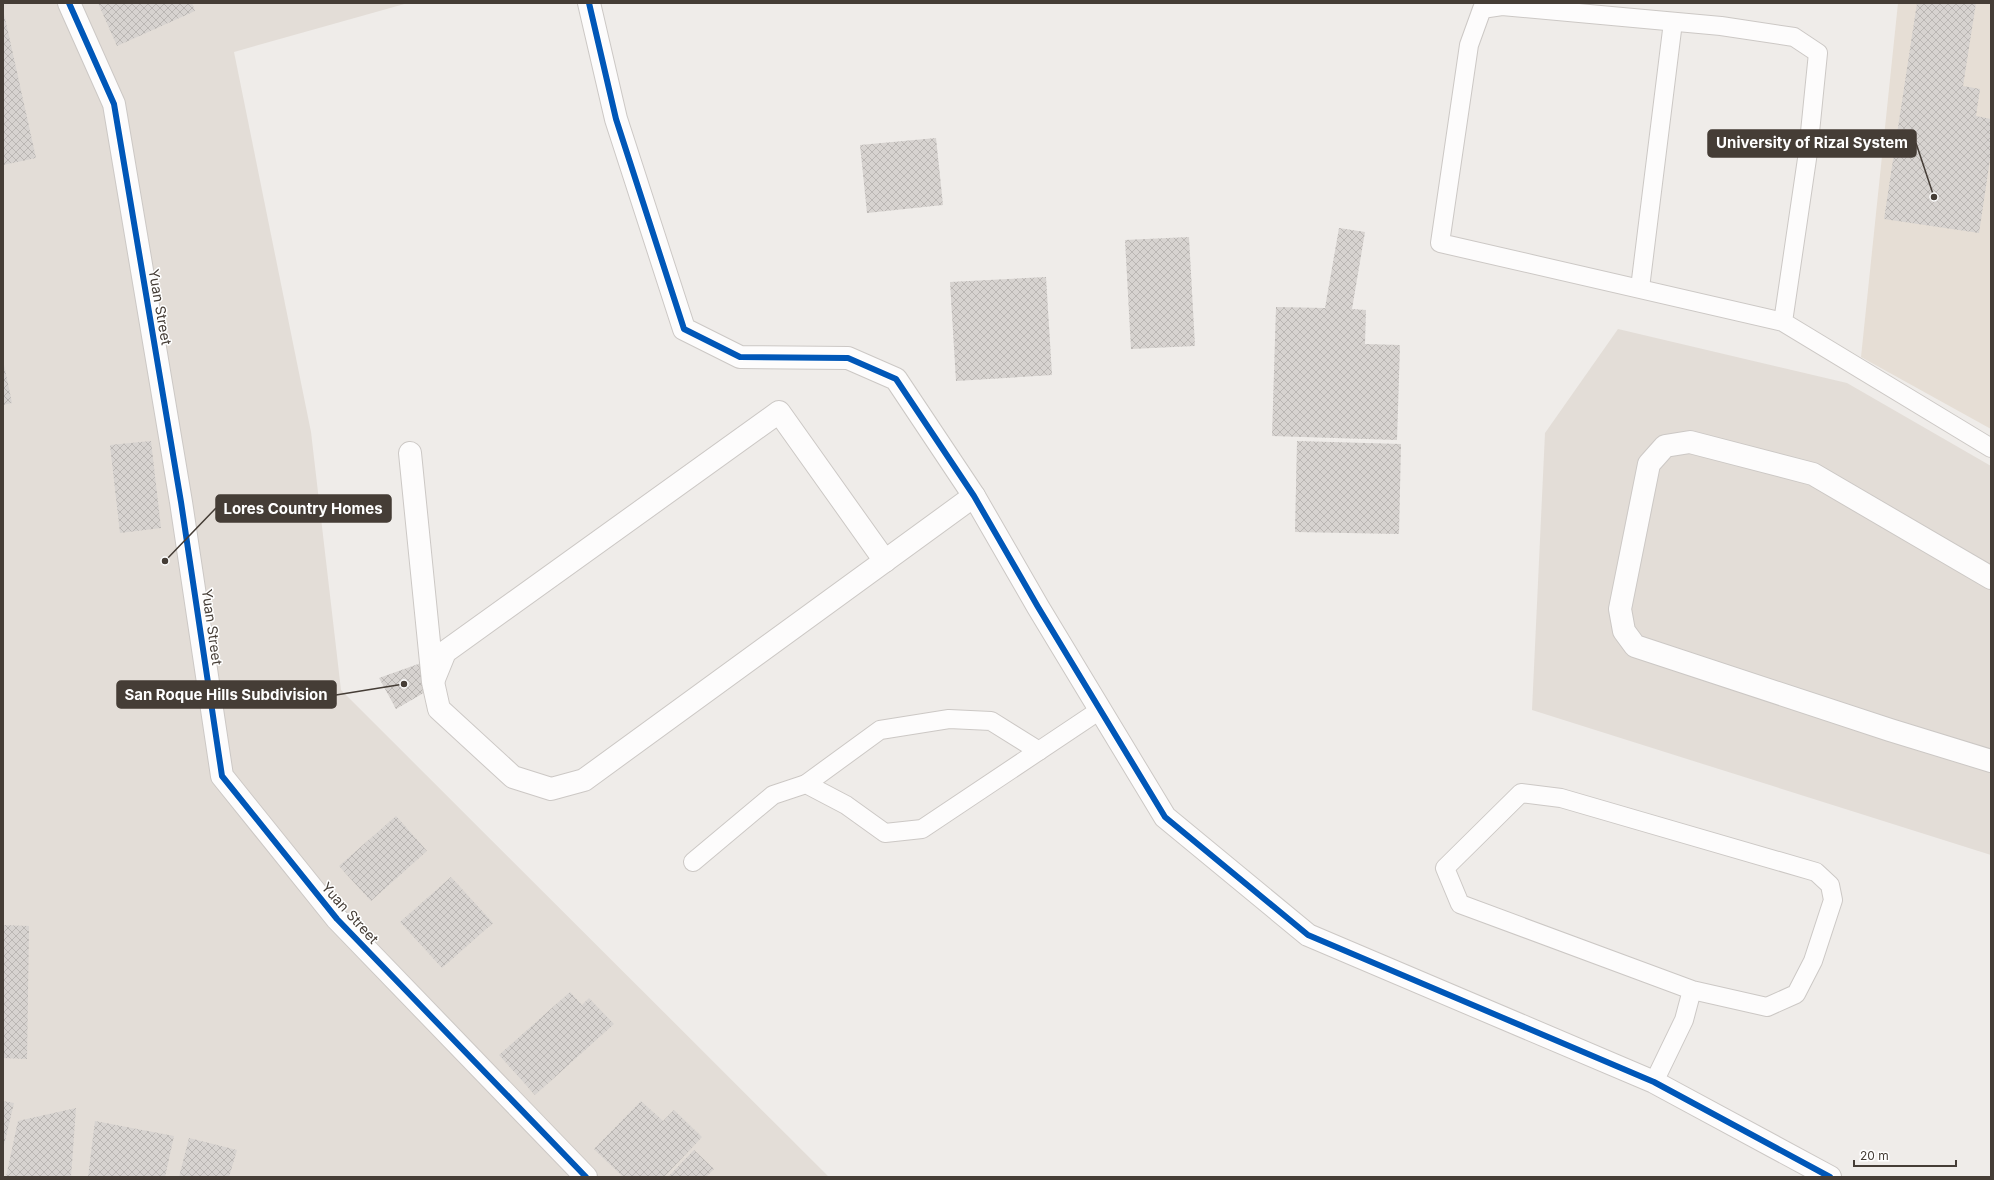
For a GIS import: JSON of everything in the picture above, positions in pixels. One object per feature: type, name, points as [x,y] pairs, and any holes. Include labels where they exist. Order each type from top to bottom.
[{"type":"street","name":"Yuan Street","points":[[70,3],[114,104],[181,502],[222,776],[337,919],[586,1177]]},
{"type":"street","points":[[589,3],[616,119],[684,329],[740,357],[848,358],[896,379],[974,496],[1038,608],[1165,817],[1308,935],[1654,1082],[1830,1177]]},
{"type":"street","points":[[433,682],[445,652],[779,412],[885,561]]},
{"type":"street","points":[[1991,578],[1813,474],[1690,442],[1665,446],[1649,464],[1620,609],[1624,632],[1635,646],[1890,730],[1991,761]]},
{"type":"street","points":[[410,453],[433,682],[439,710],[513,777],[551,789],[584,780],[974,496]]},
{"type":"lane","points":[[1782,322],[1808,152],[1818,53],[1794,37],[1721,26],[1502,6],[1482,10],[1469,45],[1440,243],[1782,322],[1991,448]]},
{"type":"lane","points":[[1640,288],[1673,22]]},
{"type":"lane","points":[[806,784],[846,805],[885,833],[922,830],[1100,710]]},
{"type":"lane","points":[[693,862],[773,795],[806,784],[880,730],[949,718],[991,720],[1038,751]]},
{"type":"lane","points":[[1521,793],[1561,798],[1816,872],[1830,885],[1833,900],[1813,961],[1796,994],[1767,1007],[1692,990],[1460,904],[1445,868],[1521,793]]},
{"type":"lane","points":[[1654,1082],[1684,1020],[1692,990]]},
{"type":"shaded area","points":[[3,3],[408,3],[234,52],[311,432],[341,690],[829,1177],[3,1177]]},
{"type":"shaded area","points":[[1898,3],[1991,3],[1991,429],[1861,357]]},
{"type":"shaded area","points":[[1618,329],[1847,383],[1991,466],[1991,855],[1532,710],[1545,433]]},
{"type":"building","points":[[98,3],[192,3],[195,11],[117,46]]},
{"type":"building","points":[[1917,3],[1976,3],[1963,86],[1980,89],[1976,116],[1991,119],[1991,153],[1979,233],[1884,219]]},
{"type":"building","points":[[3,9],[36,158],[3,165]]},
{"type":"building","points":[[936,138],[943,205],[867,213],[860,145]]},
{"type":"building","points":[[1339,228],[1365,232],[1352,309],[1366,310],[1365,344],[1400,345],[1397,440],[1272,436],[1276,307],[1325,308]]},
{"type":"building","points":[[1189,237],[1195,346],[1131,349],[1125,240]]},
{"type":"building","points":[[1046,277],[1052,375],[956,381],[950,282]]},
{"type":"building","points":[[3,360],[12,403],[3,405]]},
{"type":"building","points":[[151,441],[161,528],[120,533],[110,445]]},
{"type":"building","points":[[1297,441],[1401,444],[1399,534],[1295,532]]},
{"type":"building","points":[[421,663],[427,691],[396,709],[379,678]]},
{"type":"building","points":[[396,816],[427,851],[371,901],[339,866]]},
{"type":"building","points":[[451,877],[493,923],[442,968],[400,922]]},
{"type":"building","points":[[3,925],[29,926],[27,1059],[3,1058]]},
{"type":"building","points":[[570,992],[582,1005],[589,998],[614,1024],[535,1095],[499,1055]]},
{"type":"building","points":[[3,1101],[14,1103],[4,1145],[3,1144]]},
{"type":"building","points":[[641,1101],[663,1121],[674,1110],[702,1137],[664,1177],[623,1177],[594,1149]]},
{"type":"building","points":[[76,1108],[71,1177],[6,1177],[18,1121]]},
{"type":"building","points":[[95,1121],[174,1136],[165,1177],[88,1177]]},
{"type":"building","points":[[189,1138],[237,1150],[229,1177],[179,1177]]},
{"type":"building","points":[[694,1150],[714,1169],[706,1177],[668,1177]]},
{"type":"cycle path","points":[[69,3],[114,104],[181,502],[222,776],[337,919],[586,1177]]},
{"type":"cycle path","points":[[589,3],[616,119],[684,329],[740,357],[848,358],[896,379],[974,496],[1038,607],[1165,817],[1308,935],[1654,1082],[1830,1177]]},
{"type":"place","name":"University of Rizal System","points":[[1934,197]]},
{"type":"place","name":"Lores Country Homes","points":[[165,561]]},
{"type":"place","name":"San Roque Hills Subdivision","points":[[404,684]]}]
